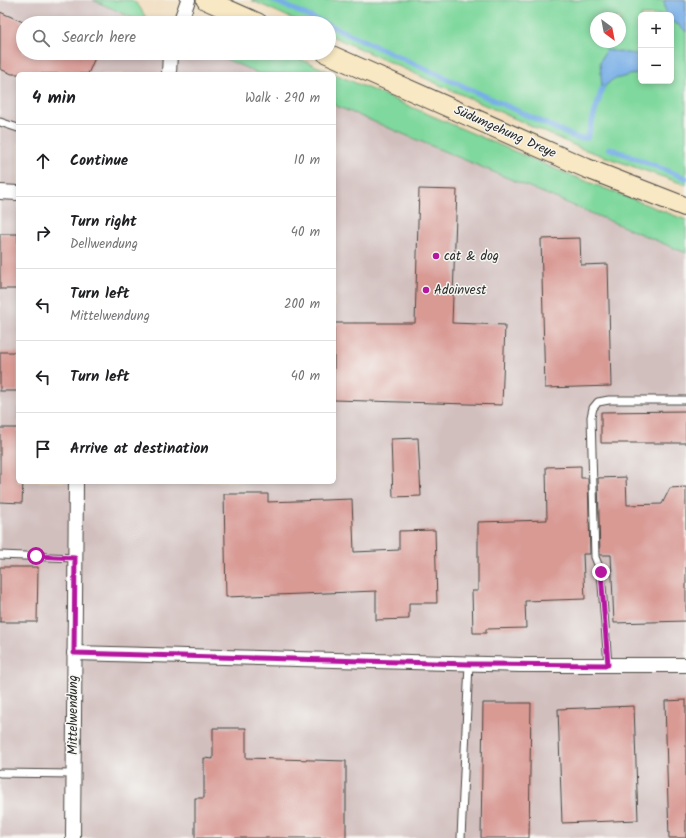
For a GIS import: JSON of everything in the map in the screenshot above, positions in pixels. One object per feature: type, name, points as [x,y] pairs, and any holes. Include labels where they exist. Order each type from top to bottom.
[{"type":"main road","points":[[206,0],[242,16]]},
{"type":"main road","name":"Südumgehung Dreye","points":[[336,57],[586,168],[686,207]]},
{"type":"street","points":[[182,16],[188,0]]},
{"type":"street","points":[[169,72],[170,60]]},
{"type":"street","points":[[0,192],[16,193]]},
{"type":"street","name":"Mittelwendung","points":[[73,838],[76,484]]},
{"type":"street","points":[[74,653],[469,664],[686,665]]},
{"type":"lane","points":[[0,122],[16,127]]},
{"type":"lane","points":[[608,665],[601,572],[595,557],[591,417],[593,408],[598,402],[609,400],[686,400]]},
{"type":"lane","points":[[0,555],[75,558]]},
{"type":"lane","points":[[461,838],[469,664]]},
{"type":"lane","points":[[0,773],[73,774]]},
{"type":"shaded area","points":[[0,0],[93,0],[128,16],[16,16],[16,60],[228,60],[255,72],[16,72],[16,484],[336,484],[336,105],[686,252],[686,838],[0,838]]},
{"type":"green space","points":[[93,0],[132,0],[139,6],[145,16],[128,16]]},
{"type":"green space","points":[[251,0],[686,0],[686,185],[580,148],[336,38],[336,16],[286,16]]},
{"type":"green space","points":[[228,60],[302,60],[330,72],[255,72]]},
{"type":"green space","points":[[336,75],[560,171],[686,220],[686,253],[336,106]]},
{"type":"water","points":[[664,0],[686,0],[686,32],[674,23],[674,12],[666,12]]},
{"type":"water","points":[[606,50],[638,55],[638,73],[612,80],[602,89],[600,62]]},
{"type":"building","points":[[0,12],[16,19],[16,60],[94,60],[89,72],[16,72],[16,74],[12,74],[0,69]]},
{"type":"building","name":"cat & dog","points":[[419,189],[457,190],[452,323],[505,325],[502,405],[336,400],[336,323],[415,323]]},
{"type":"building","points":[[0,234],[16,234],[16,289],[0,289]]},
{"type":"building","points":[[580,238],[581,265],[608,264],[611,386],[545,388],[541,239]]},
{"type":"building","points":[[0,352],[16,352],[16,391],[0,391]]},
{"type":"building","points":[[686,411],[686,443],[601,443],[601,412]]},
{"type":"building","points":[[0,428],[16,428],[16,484],[23,484],[22,503],[0,502]]},
{"type":"building","points":[[418,438],[421,496],[393,497],[391,439]]},
{"type":"building","points":[[581,466],[581,478],[588,478],[590,554],[583,554],[585,599],[525,601],[526,628],[486,629],[486,633],[473,633],[472,591],[478,591],[478,522],[547,520],[546,467]]},
{"type":"building","points":[[626,477],[627,505],[662,504],[670,488],[686,487],[686,621],[614,623],[611,555],[600,555],[598,478]]},
{"type":"building","points":[[224,494],[268,494],[268,502],[352,499],[354,552],[399,550],[399,531],[435,530],[437,603],[409,603],[409,619],[376,620],[376,591],[226,597]]},
{"type":"building","points":[[0,567],[38,567],[37,622],[0,622]]},
{"type":"building","points":[[686,700],[686,838],[669,838],[665,701]]},
{"type":"building","points":[[483,703],[531,703],[529,838],[481,838]]},
{"type":"building","points":[[634,706],[638,820],[562,823],[558,709]]},
{"type":"building","points":[[213,728],[246,728],[246,758],[346,761],[346,838],[195,838],[195,798],[204,798],[204,758],[213,759]]},
{"type":"waterway","points":[[273,0],[308,16]]},
{"type":"waterway","points":[[336,28],[577,138],[587,138],[602,89]]},
{"type":"waterway","points":[[609,148],[686,178]]},
{"type":"place","name":"cat & dog","points":[[436,256]]},
{"type":"place","name":"Adoinvest","points":[[426,290]]},
{"type":"route","points":[[36,556],[75,558],[74,653],[469,664],[608,665],[601,572]]}]
